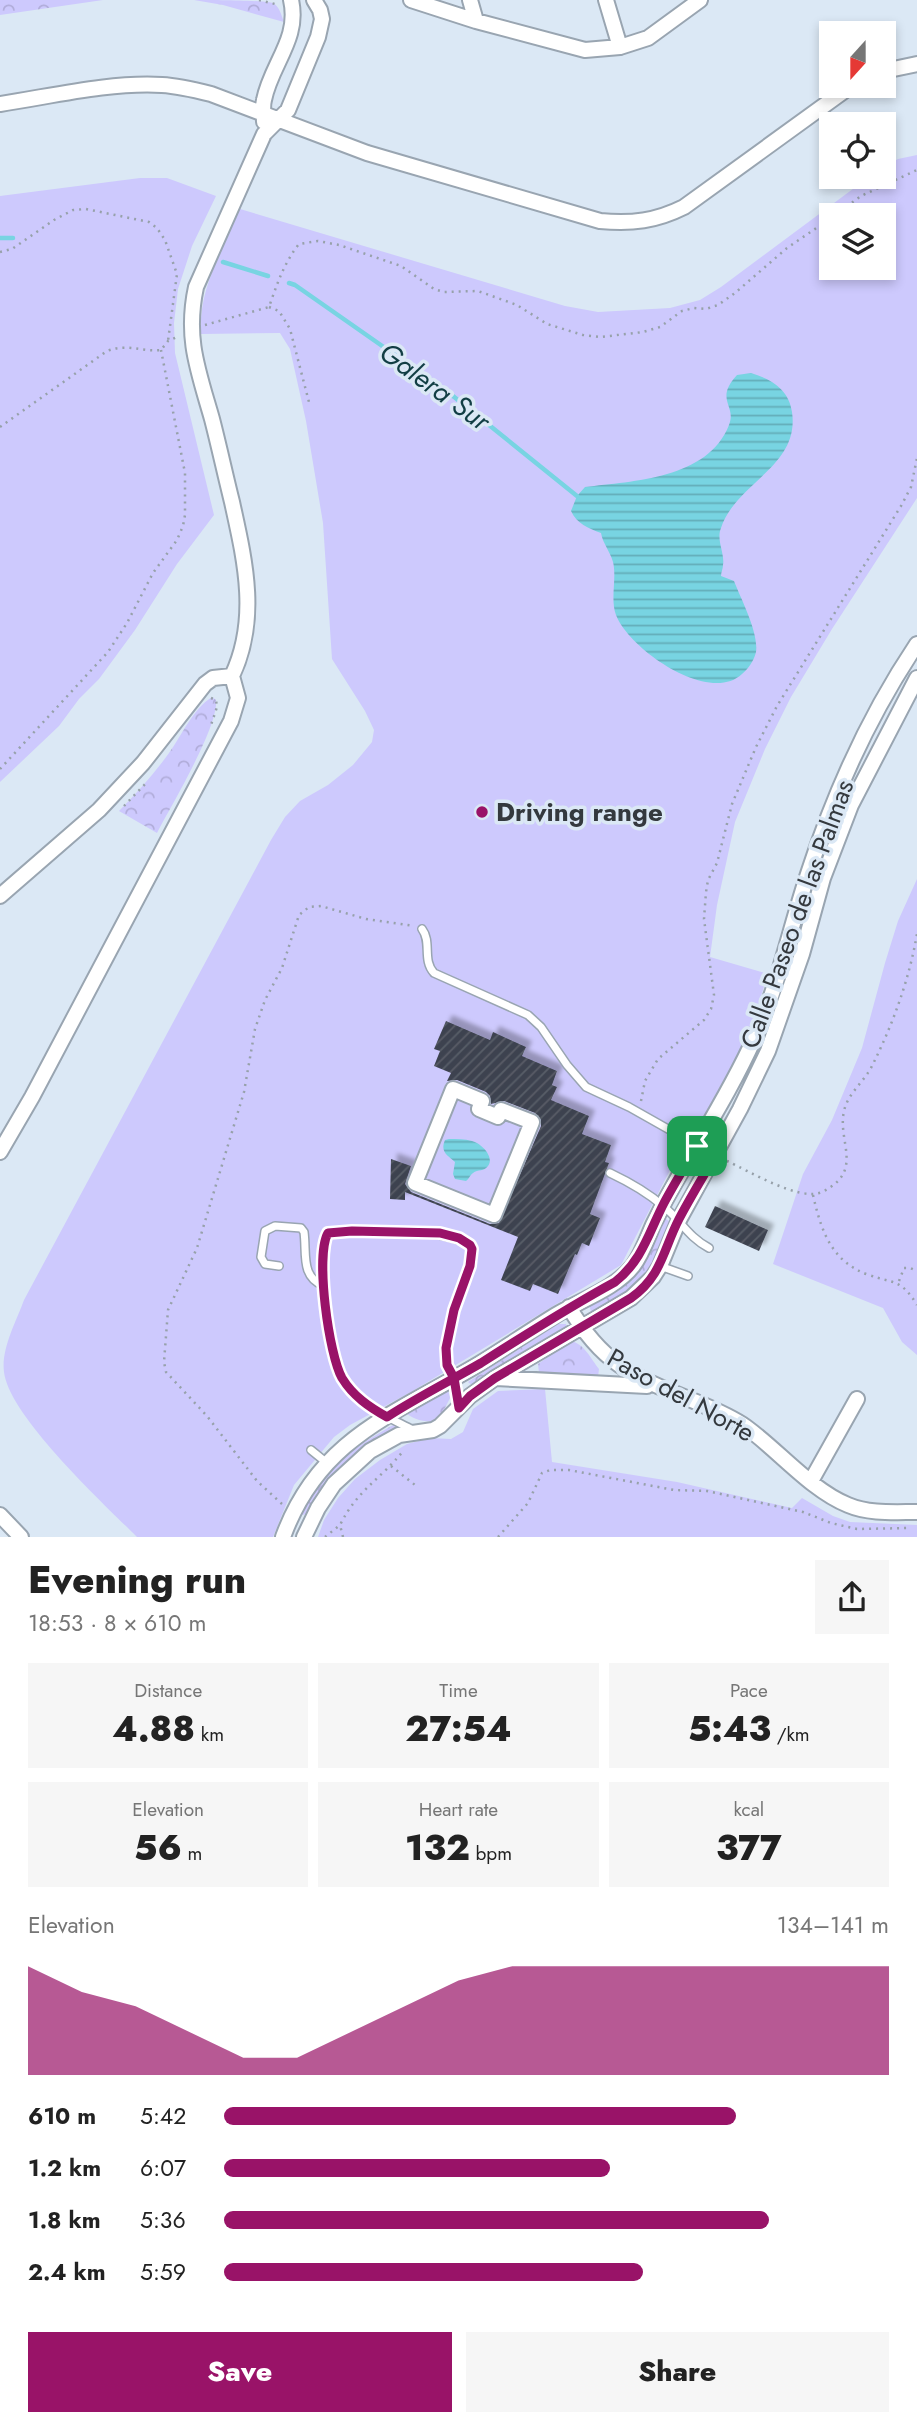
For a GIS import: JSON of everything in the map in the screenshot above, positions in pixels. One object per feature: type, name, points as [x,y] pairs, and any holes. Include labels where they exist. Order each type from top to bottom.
[{"type":"street","points":[[0,1152],[231,721],[239,698],[232,676],[242,656],[245,636],[246,566],[217,438],[193,349],[191,311],[196,287],[271,117],[264,100],[292,30],[294,17],[291,0]]},
{"type":"street","points":[[271,117],[288,110],[318,37],[322,19],[314,0]]},
{"type":"street","points":[[411,0],[585,50],[620,47],[648,37],[700,0]]},
{"type":"street","points":[[470,0],[476,20]]},
{"type":"street","points":[[606,0],[620,47]]},
{"type":"street","points":[[896,68],[917,64]]},
{"type":"street","points":[[0,104],[134,85],[163,85],[211,94],[367,153],[600,220],[623,223],[648,221],[684,207],[834,98]]},
{"type":"street","name":"Calle Paseo de las Palmas","points":[[283,1537],[300,1496],[327,1463],[353,1438],[625,1274],[640,1254],[663,1205],[754,1040],[774,988],[818,843],[849,767],[888,691],[917,645]]},
{"type":"street","points":[[0,895],[99,810],[143,763],[205,684],[213,678],[232,676]]},
{"type":"street","name":"Calle Paseo de las Palmas","points":[[306,1532],[325,1497],[360,1459],[391,1438],[433,1430],[440,1426],[470,1396],[495,1378],[639,1292],[660,1266],[679,1220],[740,1109],[778,1024],[802,954],[823,878],[851,805],[917,678]]},
{"type":"street","points":[[453,1089],[482,1101],[479,1109],[498,1117],[501,1110],[532,1122],[494,1215],[415,1183],[453,1089]]},
{"type":"street","name":"Paso del Norte","points":[[569,1307],[601,1352],[616,1364],[656,1386],[720,1412],[744,1426],[829,1496],[849,1506],[869,1511],[917,1512]]},
{"type":"street","points":[[495,1378],[656,1386]]},
{"type":"street","points":[[811,1481],[857,1399]]},
{"type":"street","points":[[0,1515],[21,1537]]},
{"type":"lane","points":[[422,929],[427,938],[428,964],[434,973],[528,1015],[541,1027],[580,1081],[715,1156]]},
{"type":"lane","points":[[610,1172],[639,1187],[663,1205],[679,1220],[691,1237],[709,1248]]},
{"type":"lane","points":[[279,1266],[265,1264],[261,1257],[262,1236],[265,1231],[275,1226],[301,1228],[304,1232],[308,1274],[312,1280],[324,1286]]},
{"type":"lane","points":[[416,1432],[370,1408],[344,1380],[334,1357],[324,1286],[325,1243],[331,1232],[440,1233],[459,1238],[472,1249],[470,1266],[454,1310],[446,1348],[447,1365],[454,1378],[459,1408]]},
{"type":"lane","points":[[660,1266],[688,1276]]},
{"type":"lane","points":[[311,1450],[327,1463]]},
{"type":"path","points":[[852,203],[917,170]]},
{"type":"path","points":[[0,252],[12,249],[73,210],[86,209],[149,222],[165,240],[177,274],[168,341]]},
{"type":"path","points":[[269,307],[282,268],[293,251],[299,244],[318,241],[339,245],[401,266],[434,289],[444,292],[478,290],[517,304],[547,324],[583,335],[612,337],[660,327],[682,311],[718,305],[787,248],[819,226]]},
{"type":"path","points":[[0,427],[107,351],[120,346],[147,351],[161,350],[168,341],[191,330],[269,307],[279,311],[290,329],[310,406]]},
{"type":"path","points":[[0,769],[108,652],[127,623],[153,573],[177,540],[185,515],[185,473],[161,350]]},
{"type":"path","points":[[639,1113],[645,1082],[651,1069],[669,1048],[704,1020],[711,1009],[714,995],[704,919],[706,892],[732,804],[745,772],[777,706],[901,506],[911,487],[917,458]]},
{"type":"path","points":[[206,701],[212,697],[216,700],[217,707],[211,727]]},
{"type":"path","points":[[119,811],[154,774]]},
{"type":"path","points":[[292,1513],[257,1480],[207,1416],[166,1372],[164,1355],[168,1310],[197,1248],[244,1092],[254,1029],[265,1000],[282,968],[299,915],[309,907],[321,906],[366,919],[422,929]]},
{"type":"path","points":[[715,1156],[790,1189],[813,1195],[836,1182],[845,1168],[848,1154],[844,1112],[848,1100],[870,1071],[882,1043],[909,974],[917,934]]},
{"type":"path","points":[[813,1195],[825,1237],[838,1257],[866,1274],[899,1282],[917,1305]]},
{"type":"path","points":[[899,1282],[904,1268],[917,1271]]},
{"type":"path","points":[[306,1532],[324,1537],[340,1525],[359,1494],[408,1447]]},
{"type":"path","points":[[391,1466],[415,1485]]},
{"type":"path","points":[[498,1537],[528,1503],[542,1473],[559,1469],[626,1479],[674,1490],[719,1494],[803,1512],[857,1529],[917,1528]]},
{"type":"path","points":[[340,1525],[343,1537]]},
{"type":"green space","points":[[0,0],[103,0],[0,15]]},
{"type":"green space","points":[[194,0],[273,3],[279,9],[284,22],[223,5]]},
{"type":"green space","points":[[917,155],[917,498],[791,697],[765,749],[735,822],[717,905],[710,957],[768,974],[751,1028],[710,1111],[681,1149],[621,1265],[334,1437],[294,1485],[273,1537],[137,1537],[60,1459],[22,1412],[4,1372],[7,1345],[24,1300],[271,840],[285,817],[300,801],[328,785],[353,765],[372,742],[374,730],[332,659],[323,523],[306,421],[290,349],[280,333],[201,334],[203,301],[219,254],[240,209],[565,306],[598,312],[670,308],[700,300],[721,287],[819,214],[819,280],[896,280],[896,203],[834,203],[853,189],[896,189],[896,160]]},
{"type":"green space","points":[[140,178],[167,178],[216,196],[192,246],[178,289],[174,323],[175,353],[214,515],[177,564],[135,630],[99,679],[79,699],[59,726],[0,782],[0,196]]},
{"type":"green space","points":[[212,697],[216,700],[210,728],[157,833],[119,811],[169,753],[199,708]]},
{"type":"green space","points":[[917,879],[917,1355],[902,1342],[883,1308],[773,1264],[803,1174],[832,1120],[862,1048],[898,921]]},
{"type":"green space","points":[[665,1218],[669,1221],[667,1236],[648,1278],[627,1294],[591,1311],[589,1305],[619,1291],[639,1272]]},
{"type":"green space","points":[[558,1324],[566,1324],[566,1330],[474,1387],[468,1382]]},
{"type":"green space","points":[[570,1341],[587,1352],[599,1369],[598,1377],[543,1376],[539,1373],[538,1364]]},
{"type":"green space","points":[[448,1389],[450,1398],[439,1420],[421,1420],[404,1411]]},
{"type":"green space","points":[[545,1389],[552,1462],[677,1482],[792,1508],[802,1498],[833,1516],[850,1522],[917,1525],[917,1537],[318,1537],[324,1520],[338,1498],[355,1479],[380,1460],[407,1444],[430,1438],[451,1439],[463,1432],[473,1409],[498,1391]]},
{"type":"green space","points":[[395,1424],[401,1427],[307,1514],[302,1515],[300,1512],[318,1484],[341,1460]]},
{"type":"water","points":[[751,373],[765,378],[783,391],[792,412],[792,431],[777,461],[740,498],[721,528],[721,576],[734,581],[752,626],[756,652],[742,674],[728,682],[710,683],[672,669],[653,657],[624,629],[614,609],[613,562],[601,533],[580,522],[571,511],[577,496],[585,487],[667,474],[704,457],[719,443],[729,425],[731,418],[726,397],[730,384],[737,375]]},
{"type":"water","points":[[445,1140],[469,1140],[479,1144],[490,1159],[488,1166],[473,1173],[466,1181],[455,1179],[455,1162],[443,1148]]},
{"type":"building","points":[[446,1021],[490,1040],[493,1032],[526,1047],[522,1056],[557,1071],[552,1085],[557,1087],[551,1100],[589,1116],[582,1134],[611,1145],[605,1162],[609,1163],[590,1214],[600,1218],[589,1246],[582,1243],[577,1255],[575,1254],[558,1294],[533,1284],[530,1291],[501,1280],[518,1237],[405,1192],[405,1200],[390,1199],[391,1159],[411,1166],[405,1184],[411,1192],[490,1224],[499,1223],[541,1126],[541,1120],[535,1113],[504,1101],[491,1104],[490,1096],[486,1092],[457,1080],[447,1081],[451,1073],[434,1066],[440,1051],[434,1049]]},
{"type":"building","points":[[715,1206],[768,1230],[759,1251],[705,1227]]},
{"type":"waterway","name":"Galera Sur","points":[[0,238],[13,238]]},
{"type":"waterway","name":"Galera Sur","points":[[223,262],[268,276]]},
{"type":"waterway","name":"Galera Sur","points":[[289,283],[448,392],[577,496]]},
{"type":"place","name":"Driving range","points":[[482,812]]},
{"type":"route","points":[[697,1146],[680,1173],[633,1266],[615,1282],[540,1324],[480,1363],[454,1378],[403,1406],[387,1417],[370,1408],[351,1391],[338,1370],[334,1357],[325,1304],[325,1243],[328,1233],[440,1233],[459,1238],[470,1245],[472,1258],[454,1310],[446,1348],[447,1365],[454,1378],[459,1408],[470,1396],[495,1378],[631,1298],[647,1285],[660,1266],[679,1220],[715,1156],[697,1146]]}]
